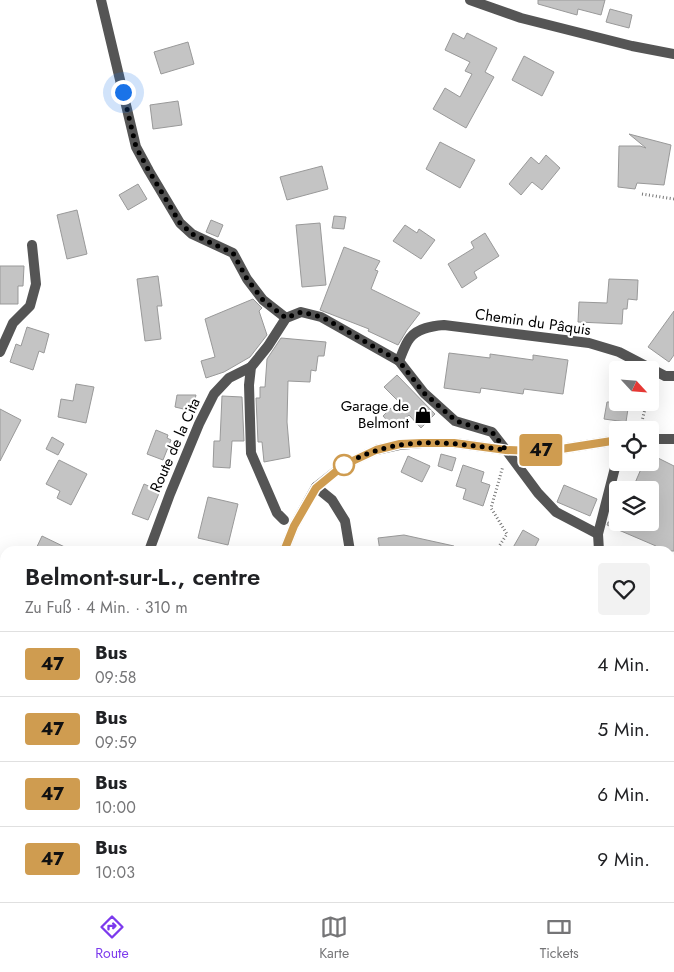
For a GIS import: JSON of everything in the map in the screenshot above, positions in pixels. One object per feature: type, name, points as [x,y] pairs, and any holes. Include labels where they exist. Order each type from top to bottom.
[{"type":"street","points":[[101,0],[136,147],[149,171],[180,223],[192,234],[233,253],[247,279],[263,300],[286,318]]},
{"type":"street","points":[[470,0],[521,18],[632,46],[674,54]]},
{"type":"street","points":[[0,352],[13,323],[30,306],[36,284],[32,245]]},
{"type":"street","points":[[284,520],[277,512],[252,452],[249,386],[251,367],[268,346],[286,318],[301,312],[322,317],[399,361],[424,393],[456,421],[492,432],[538,493],[556,512],[598,534]]},
{"type":"street","name":"Chemin du Pâquis","points":[[399,361],[409,338],[432,326],[444,325],[588,343],[619,352],[665,376],[674,376]]},
{"type":"street","name":"Route de la Cita","points":[[151,546],[195,432],[214,394],[230,378],[251,367]]},
{"type":"street","points":[[659,439],[674,439]]},
{"type":"street","points":[[286,546],[294,526],[316,488],[344,465],[376,450],[400,444],[454,443],[506,450],[536,451],[609,441]]},
{"type":"street","points":[[599,546],[598,534],[614,471]]},
{"type":"street","points":[[316,488],[332,500],[345,521],[349,546]]},
{"type":"path","points":[[642,194],[674,199]]},
{"type":"path","points":[[499,546],[507,534],[491,508],[504,462]]},
{"type":"building","points":[[538,0],[605,0],[601,15],[578,9],[577,15],[538,4]]},
{"type":"building","points":[[610,9],[632,15],[629,28],[606,22]]},
{"type":"building","points":[[453,33],[464,39],[467,33],[497,48],[485,72],[494,77],[466,128],[433,109],[445,88],[460,97],[472,74],[465,71],[470,62],[445,50]]},
{"type":"building","points":[[188,42],[194,64],[161,74],[154,52]]},
{"type":"building","points":[[524,56],[554,72],[542,96],[512,80]]},
{"type":"building","points":[[178,101],[182,125],[153,129],[150,105]]},
{"type":"building","points":[[629,134],[671,145],[664,185],[637,183],[635,189],[618,187],[619,146],[640,146],[646,148]]},
{"type":"building","points":[[440,142],[475,160],[460,188],[426,169]]},
{"type":"building","points":[[546,155],[560,168],[542,190],[532,182],[521,195],[509,184],[531,157],[539,164]]},
{"type":"building","points":[[322,166],[328,189],[287,200],[280,177]]},
{"type":"building","points":[[138,184],[147,199],[128,210],[119,195]]},
{"type":"building","points":[[77,210],[87,254],[67,259],[57,215]]},
{"type":"building","points":[[334,216],[346,217],[344,229],[332,228]]},
{"type":"building","points":[[211,220],[223,225],[218,237],[206,232]]},
{"type":"building","points":[[320,223],[326,285],[302,287],[296,225]]},
{"type":"building","points":[[405,225],[417,233],[419,229],[435,240],[421,259],[393,241]]},
{"type":"building","points":[[485,233],[499,256],[474,272],[477,278],[462,288],[448,264],[474,248],[471,242]]},
{"type":"building","points":[[344,247],[380,261],[375,270],[378,271],[371,289],[420,313],[398,345],[368,331],[369,329],[320,310]]},
{"type":"building","points":[[0,266],[24,266],[23,286],[18,286],[18,304],[0,304]]},
{"type":"building","points":[[158,276],[162,306],[157,306],[161,339],[145,341],[137,279]]},
{"type":"building","points":[[609,279],[638,280],[637,300],[628,299],[627,309],[623,309],[622,324],[578,322],[579,302],[607,303]]},
{"type":"building","points":[[253,299],[262,308],[259,311],[267,335],[250,357],[224,372],[206,378],[201,361],[215,357],[205,319]]},
{"type":"building","points":[[674,311],[674,355],[669,362],[648,347]]},
{"type":"building","points":[[27,327],[49,334],[44,353],[39,351],[33,370],[10,362],[16,344],[21,346]]},
{"type":"building","points":[[281,338],[326,342],[324,356],[318,356],[316,371],[311,370],[310,382],[288,381],[287,422],[290,457],[264,462],[262,442],[258,442],[256,398],[260,398],[260,387],[265,387],[267,359]]},
{"type":"building","points":[[449,353],[490,358],[490,354],[533,360],[533,355],[568,360],[563,394],[524,389],[523,394],[481,388],[480,393],[444,388]]},
{"type":"building","points":[[397,375],[435,414],[421,428],[409,415],[394,428],[383,416],[398,401],[384,387]]},
{"type":"building","points":[[76,384],[94,387],[86,423],[58,417],[61,399],[73,401]]},
{"type":"building","points":[[177,395],[196,395],[192,411],[175,407]]},
{"type":"building","points":[[222,396],[242,397],[244,441],[232,441],[230,468],[213,467],[214,441],[220,441]]},
{"type":"building","points":[[607,402],[609,402],[609,411],[628,411],[626,421],[604,419]]},
{"type":"building","points":[[0,409],[21,420],[0,461]]},
{"type":"building","points":[[156,430],[168,435],[167,438],[171,440],[163,460],[147,454]]},
{"type":"building","points":[[52,437],[64,444],[58,455],[46,449]]},
{"type":"building","points":[[441,454],[456,458],[452,471],[438,466]]},
{"type":"building","points":[[408,456],[430,466],[422,482],[401,472]]},
{"type":"building","points":[[659,458],[674,466],[674,546],[656,546],[621,531],[659,531],[659,481],[636,481],[640,471],[659,471]]},
{"type":"building","points":[[59,460],[87,474],[71,505],[57,498],[60,491],[46,484]]},
{"type":"building","points":[[463,465],[484,472],[481,482],[490,485],[483,506],[463,499],[466,489],[456,486]]},
{"type":"building","points":[[144,484],[160,491],[148,520],[132,514]]},
{"type":"building","points":[[564,485],[597,499],[590,516],[557,502]]},
{"type":"building","points":[[208,497],[238,504],[228,545],[198,538]]},
{"type":"building","points":[[523,530],[539,539],[536,546],[514,546]]},
{"type":"building","points":[[404,535],[454,546],[379,546],[378,538]]},
{"type":"building","points":[[42,536],[63,546],[37,546]]},
{"type":"bus line","name":"47","points":[[286,546],[294,526],[316,488],[344,465],[376,450],[400,444],[454,443],[506,450],[536,451],[609,441]]},
{"type":"place","name":"Garage de Belmont","points":[[423,415]]},
{"type":"route","points":[[123,92],[136,147],[180,223],[192,234],[233,253],[247,279],[263,300],[286,318],[301,312],[322,317],[399,361],[424,393],[456,421],[492,432],[506,450],[454,443],[400,444],[376,450],[344,465]]}]
